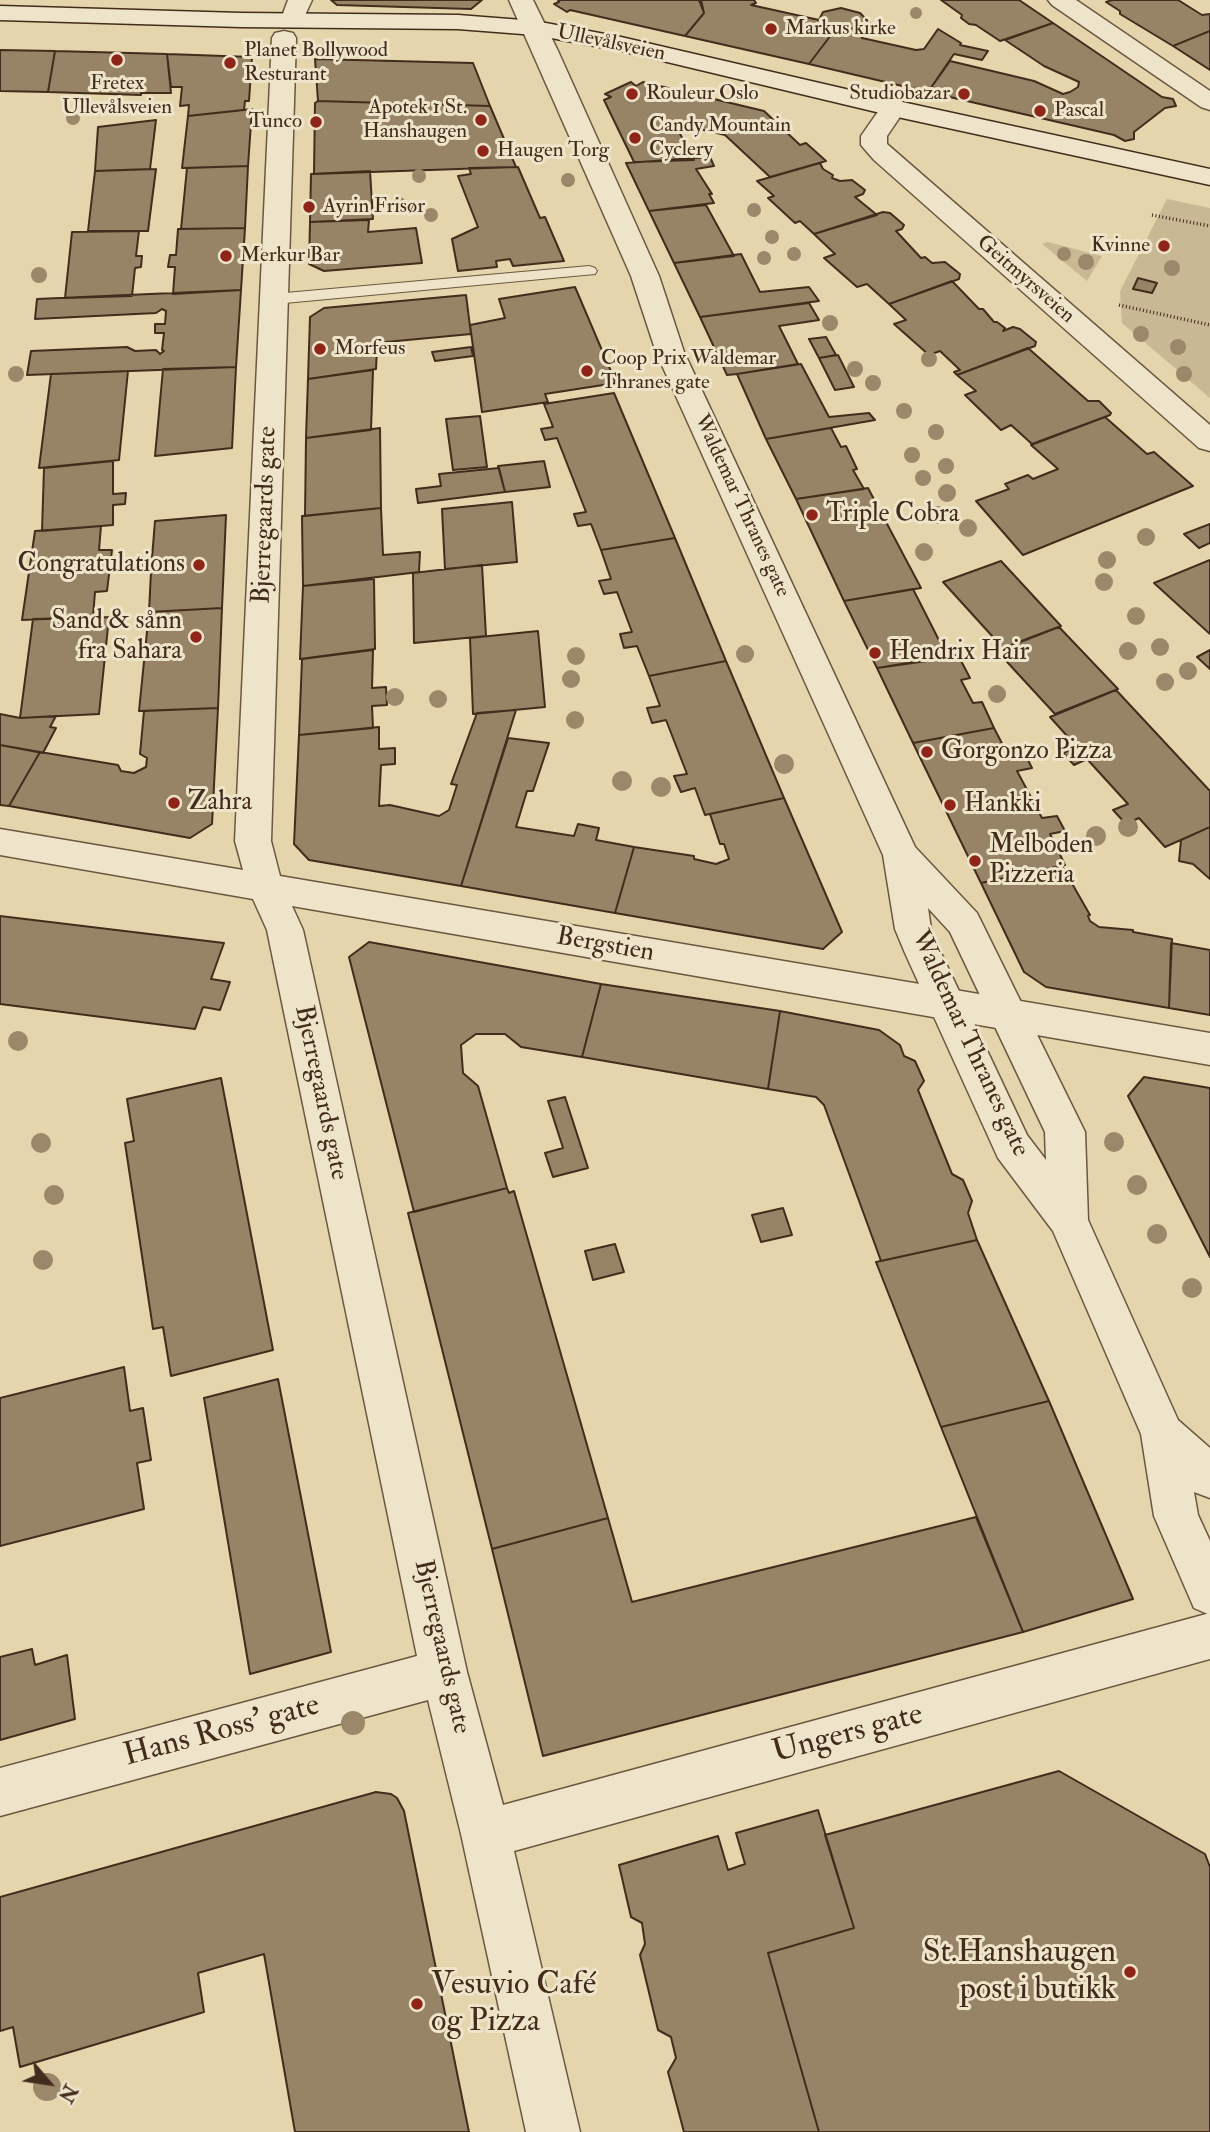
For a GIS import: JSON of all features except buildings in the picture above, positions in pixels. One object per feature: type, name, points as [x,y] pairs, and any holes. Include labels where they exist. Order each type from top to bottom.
[{"type":"street","name":"Waldemar Thranes gate","points":[[521,0],[645,276],[670,352],[901,855],[913,929],[1012,1146],[1068,1220],[1163,1434],[1176,1516],[1210,1592]]},
{"type":"street","points":[[1060,0],[1210,102]]},
{"type":"street","name":"Ullevålsveien","points":[[0,13],[293,19],[479,45],[541,40],[649,69],[1210,177]]},
{"type":"street","name":"Ullevålsveien","points":[[0,27],[293,19]]},
{"type":"street","name":"Bjerregaards gate","points":[[293,19],[274,299],[253,841],[265,887],[285,930],[444,1672],[486,1834],[553,2132]]},
{"type":"street","name":"Ullevålsveien","points":[[888,116],[1137,181],[1210,195]]},
{"type":"street","name":"Geitmyrsveien","points":[[888,116],[874,136],[874,145],[883,155],[1210,441]]},
{"type":"street","name":"Bergstien","points":[[0,842],[1210,1049]]},
{"type":"street","name":"Waldemar Thranes gate","points":[[901,855],[964,923],[1065,1132],[1068,1220]]},
{"type":"street","name":"Waldemar Thranes gate","points":[[1163,1434],[1210,1477]]},
{"type":"street","name":"Ungers gate","points":[[486,1834],[1210,1636]]},
{"type":"street","name":"Hans Ross' gate","points":[[0,1793],[444,1672]]},
{"type":"lane","points":[[274,299],[589,271]]},
{"type":"path","points":[[1152,215],[1210,226]]},
{"type":"path","points":[[1112,302],[1210,325]]},
{"type":"shaded area","points":[[1167,199],[1210,208],[1210,398],[1122,323],[1120,291]]},
{"type":"shaded area","points":[[1048,242],[1102,256],[1087,281],[1042,244]]},
{"type":"place","name":"Markus kirke","points":[[771,29]]},
{"type":"place","name":"Fretex Ullevålsveien","points":[[117,60]]},
{"type":"place","name":"Planet Bollywood Resturant","points":[[230,63]]},
{"type":"place","name":"Rouleur Oslo","points":[[632,94]]},
{"type":"place","name":"Studiobazar","points":[[964,94]]},
{"type":"place","name":"Pascal","points":[[1040,111]]},
{"type":"place","name":"Apotek 1 St. Hanshaugen","points":[[481,120]]},
{"type":"place","name":"Tunco","points":[[316,122]]},
{"type":"place","name":"Candy Mountain Cyclery","points":[[635,138]]},
{"type":"place","name":"Haugen Torg","points":[[483,151]]},
{"type":"place","name":"Ayrin Frisør","points":[[309,207]]},
{"type":"place","name":"Kvinne","points":[[1164,246]]},
{"type":"place","name":"Merkur Bar","points":[[226,256]]},
{"type":"place","name":"Morfeus","points":[[320,349]]},
{"type":"place","name":"Coop Prix Waldemar Thranes gate","points":[[587,371]]},
{"type":"place","name":"Triple Cobra","points":[[812,515]]},
{"type":"place","name":"Congratulations","points":[[199,565]]},
{"type":"place","name":"Sand & sånn fra Sahara","points":[[196,637]]},
{"type":"place","name":"Hendrix Hair","points":[[875,653]]},
{"type":"place","name":"Gorgonzo Pizza","points":[[927,752]]},
{"type":"place","name":"Zahra","points":[[174,803]]},
{"type":"place","name":"Hankki","points":[[950,805]]},
{"type":"place","name":"Melboden Pizzeria","points":[[975,861]]},
{"type":"place","name":"St.Hanshaugen post i butikk","points":[[1130,1972]]},
{"type":"place","name":"Vesuvio Café og Pizza","points":[[417,2004]]}]
